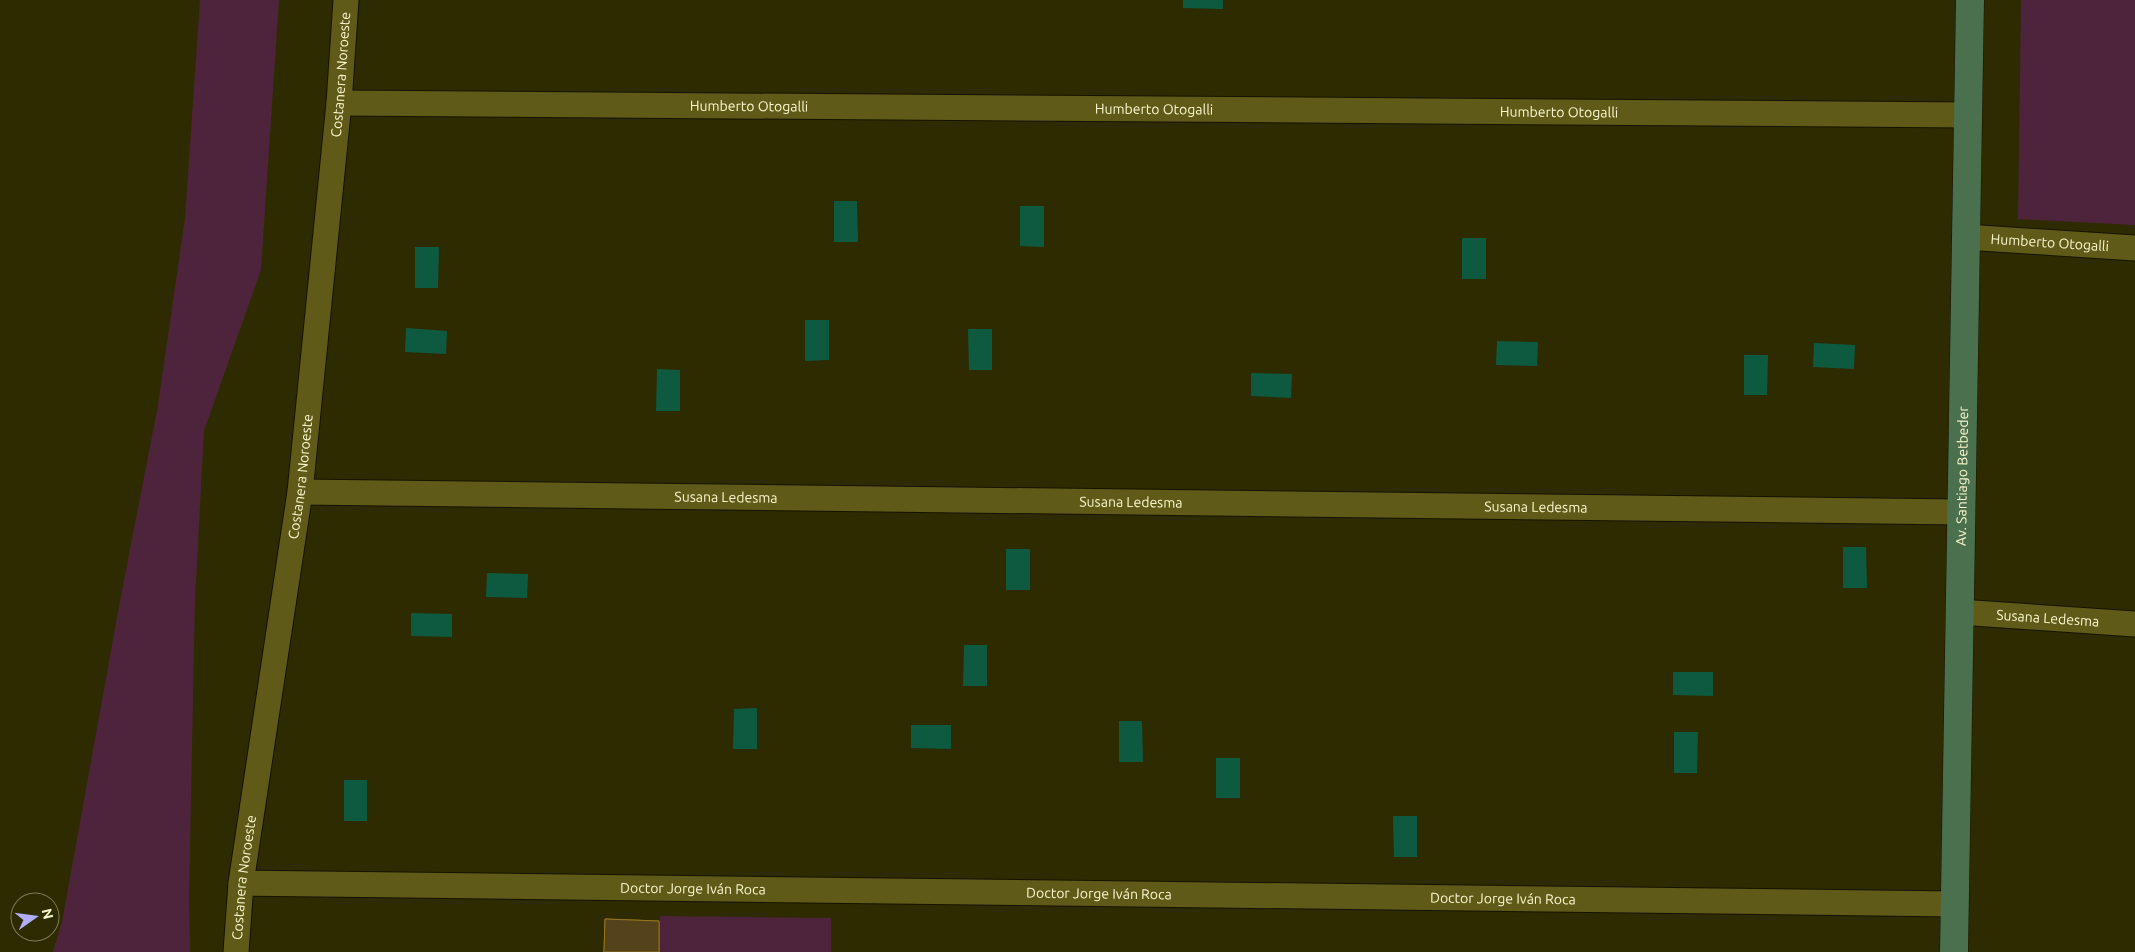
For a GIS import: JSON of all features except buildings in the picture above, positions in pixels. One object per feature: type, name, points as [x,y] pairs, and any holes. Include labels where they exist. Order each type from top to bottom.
[{"type":"main road","name":"Av. Santiago Betbeder","points":[[1954,952],[1970,0]]},
{"type":"street","name":"Costanera Noroeste","points":[[236,952],[241,884],[300,492],[339,103],[346,0]]},
{"type":"street","name":"Humberto Otogalli","points":[[339,103],[1968,115]]},
{"type":"street","name":"Humberto Otogalli","points":[[1965,237],[2135,248]]},
{"type":"street","name":"Susana Ledesma","points":[[300,492],[1961,512]]},
{"type":"street","name":"Susana Ledesma","points":[[1959,612],[2135,624]]},
{"type":"street","name":"Doctor Jorge Iván Roca","points":[[241,884],[1955,904]]},
{"type":"shaded area","points":[[200,0],[279,0],[261,270],[204,431],[195,600],[189,897],[190,952],[53,952],[56,942],[60,942],[60,929],[158,405],[185,218]]},
{"type":"shaded area","points":[[1183,0],[1223,0],[1223,9],[1183,8]]},
{"type":"shaded area","points":[[2021,0],[2135,0],[2135,225],[2018,219]]},
{"type":"shaded area","points":[[834,201],[857,201],[858,242],[834,242]]},
{"type":"shaded area","points":[[1020,206],[1044,206],[1044,247],[1020,246]]},
{"type":"shaded area","points":[[1462,238],[1486,238],[1486,279],[1462,279]]},
{"type":"shaded area","points":[[415,247],[439,247],[438,288],[415,288]]},
{"type":"shaded area","points":[[805,320],[829,320],[829,360],[805,361]]},
{"type":"shaded area","points":[[406,328],[447,331],[446,354],[405,352]]},
{"type":"shaded area","points":[[968,329],[992,329],[992,370],[969,370]]},
{"type":"shaded area","points":[[1497,341],[1538,342],[1537,366],[1496,365]]},
{"type":"shaded area","points":[[1814,343],[1855,345],[1854,369],[1813,367]]},
{"type":"shaded area","points":[[1744,355],[1768,355],[1767,395],[1744,395]]},
{"type":"shaded area","points":[[657,369],[680,370],[680,411],[656,411]]},
{"type":"shaded area","points":[[1251,373],[1292,374],[1291,398],[1251,396]]},
{"type":"shaded area","points":[[1843,547],[1866,547],[1867,588],[1843,588]]},
{"type":"shaded area","points":[[1006,549],[1030,549],[1030,590],[1006,590]]},
{"type":"shaded area","points":[[487,573],[528,574],[527,598],[486,597]]},
{"type":"shaded area","points":[[411,613],[452,614],[452,637],[411,636]]},
{"type":"shaded area","points":[[964,645],[987,645],[987,686],[963,686]]},
{"type":"shaded area","points":[[1673,672],[1713,672],[1713,696],[1673,695]]},
{"type":"shaded area","points":[[757,708],[757,749],[733,749],[734,709]]},
{"type":"shaded area","points":[[1119,721],[1142,721],[1143,762],[1119,762]]},
{"type":"shaded area","points":[[911,725],[951,725],[951,749],[911,748]]},
{"type":"shaded area","points":[[1674,732],[1698,732],[1697,773],[1674,773]]},
{"type":"shaded area","points":[[1216,758],[1240,758],[1240,798],[1216,798]]},
{"type":"shaded area","points":[[344,780],[367,780],[367,821],[344,821]]},
{"type":"shaded area","points":[[1393,816],[1417,816],[1417,857],[1394,857]]},
{"type":"shaded area","points":[[660,916],[831,918],[831,952],[659,952]]}]
